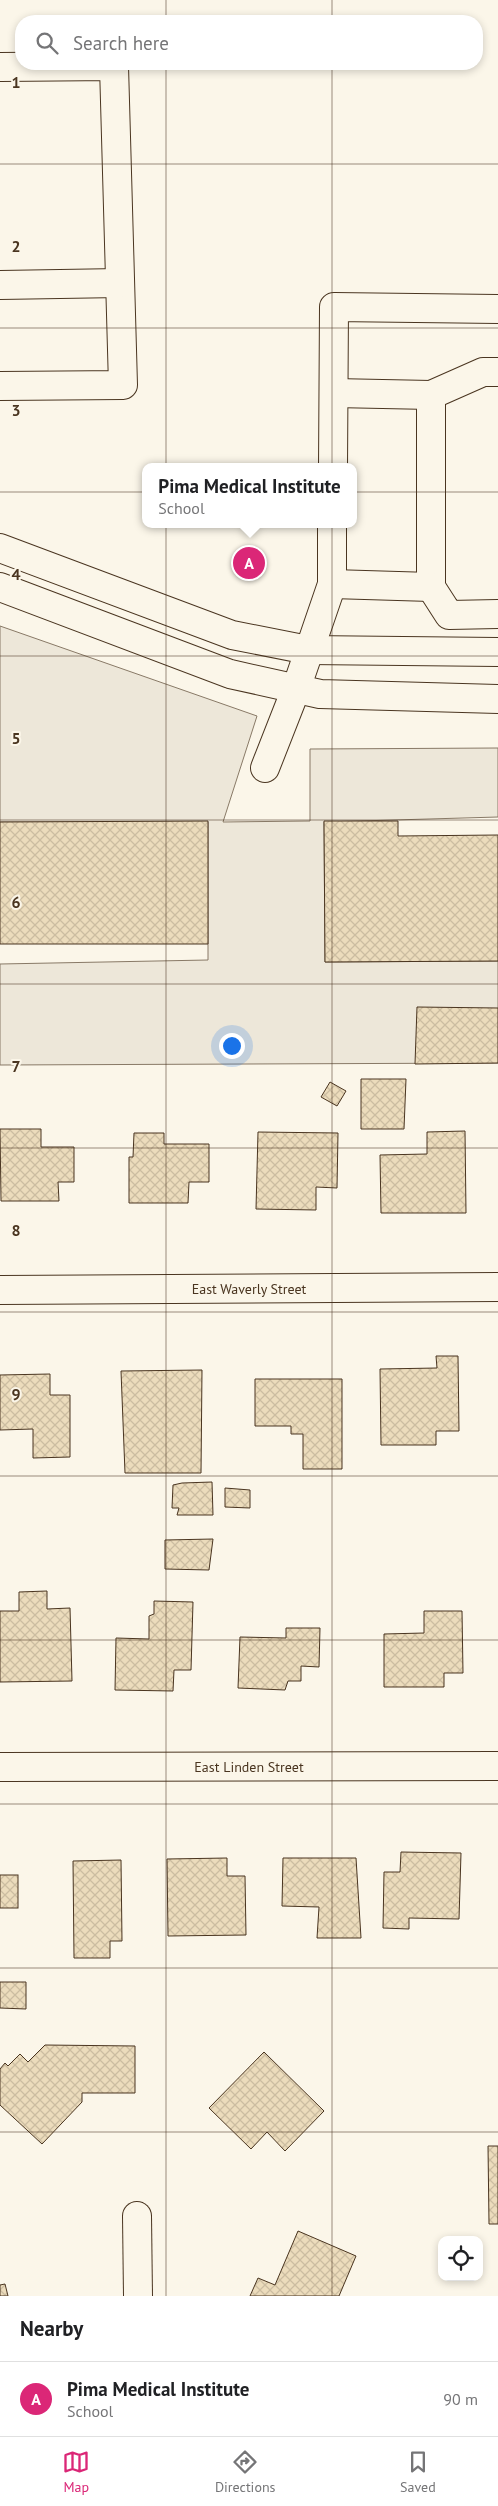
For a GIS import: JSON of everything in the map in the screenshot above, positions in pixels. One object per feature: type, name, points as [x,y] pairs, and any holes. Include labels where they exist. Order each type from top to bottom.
[{"type":"street","points":[[0,67],[15,67]]},
{"type":"street","points":[[0,386],[123,385],[114,70]]},
{"type":"street","points":[[0,285],[120,283]]},
{"type":"street","points":[[333,463],[334,307],[498,309]]},
{"type":"street","points":[[334,393],[431,395],[483,372],[498,372]]},
{"type":"street","points":[[431,395],[431,587],[450,615],[498,614]]},
{"type":"street","points":[[265,768],[296,689],[332,584],[332,528]]},
{"type":"street","points":[[0,548],[232,635],[308,650],[498,652]]},
{"type":"street","points":[[332,584],[431,587]]},
{"type":"street","points":[[0,587],[230,674],[296,689],[320,694],[498,699]]},
{"type":"street","name":"East Waverly Street","points":[[0,1290],[498,1287]]},
{"type":"street","name":"East Linden Street","points":[[0,1767],[498,1766]]},
{"type":"street","points":[[137,2216],[138,2296]]},
{"type":"shaded area","points":[[0,626],[257,716],[223,822],[310,821],[310,749],[498,748],[498,817],[324,822],[325,962],[498,961],[498,1063],[0,1065],[0,964],[208,960],[208,822],[0,822]]},
{"type":"building","points":[[208,821],[208,944],[0,944],[0,822]]},
{"type":"building","points":[[324,821],[398,821],[398,836],[498,835],[498,961],[325,962]]},
{"type":"building","points":[[417,1007],[498,1008],[498,1063],[415,1064]]},
{"type":"building","points":[[361,1079],[406,1079],[404,1129],[361,1129]]},
{"type":"building","points":[[330,1082],[346,1091],[337,1106],[321,1097]]},
{"type":"building","points":[[0,1129],[41,1129],[41,1147],[74,1147],[74,1182],[58,1182],[59,1201],[1,1201]]},
{"type":"building","points":[[465,1131],[466,1213],[381,1213],[380,1155],[427,1154],[427,1132]]},
{"type":"building","points":[[258,1132],[338,1133],[337,1188],[316,1187],[316,1210],[256,1209]]},
{"type":"building","points":[[134,1133],[164,1133],[164,1144],[209,1144],[209,1182],[189,1182],[188,1203],[129,1203],[129,1157],[133,1157]]},
{"type":"building","points":[[436,1356],[458,1356],[459,1431],[436,1431],[436,1445],[381,1445],[380,1369],[437,1368]]},
{"type":"building","points":[[202,1370],[201,1473],[125,1473],[121,1371]]},
{"type":"building","points":[[50,1374],[50,1395],[70,1395],[70,1457],[33,1458],[33,1429],[0,1430],[0,1375]]},
{"type":"building","points":[[255,1379],[342,1379],[342,1469],[303,1469],[303,1434],[291,1434],[291,1426],[255,1426]]},
{"type":"building","points":[[212,1482],[213,1515],[177,1515],[179,1508],[172,1508],[173,1485]]},
{"type":"building","points":[[225,1488],[250,1490],[250,1508],[225,1507]]},
{"type":"building","points":[[213,1539],[209,1570],[165,1569],[165,1540]]},
{"type":"building","points":[[47,1591],[47,1609],[70,1608],[72,1681],[0,1682],[0,1611],[19,1611],[19,1592]]},
{"type":"building","points":[[154,1601],[193,1602],[191,1670],[174,1670],[173,1691],[115,1690],[116,1638],[149,1639],[149,1616],[154,1614]]},
{"type":"building","points":[[424,1611],[462,1611],[463,1673],[444,1673],[444,1687],[384,1687],[384,1634],[424,1633]]},
{"type":"building","points":[[286,1628],[320,1628],[319,1667],[301,1666],[301,1681],[288,1681],[285,1690],[238,1688],[240,1637],[286,1638]]},
{"type":"building","points":[[401,1852],[461,1853],[459,1919],[409,1918],[409,1929],[383,1928],[384,1872],[400,1872]]},
{"type":"building","points":[[227,1858],[227,1876],[245,1876],[246,1935],[168,1936],[167,1859]]},
{"type":"building","points":[[283,1858],[356,1858],[361,1938],[317,1938],[319,1907],[282,1906]]},
{"type":"building","points":[[121,1860],[122,1941],[110,1941],[110,1958],[74,1958],[73,1861]]},
{"type":"building","points":[[0,1875],[18,1875],[18,1908],[0,1908]]},
{"type":"building","points":[[0,1982],[26,1982],[26,2009],[0,2008]]},
{"type":"building","points":[[45,2045],[135,2046],[135,2093],[82,2093],[82,2102],[42,2144],[0,2105],[0,2069],[5,2063],[8,2066],[20,2054],[28,2062]]},
{"type":"building","points":[[264,2052],[324,2111],[285,2151],[267,2132],[251,2149],[209,2108]]},
{"type":"building","points":[[488,2146],[498,2146],[498,2224],[489,2224]]},
{"type":"building","points":[[298,2231],[356,2256],[339,2296],[250,2296],[258,2278],[275,2285]]},
{"type":"building","points":[[5,2284],[8,2296],[0,2296],[0,2285]]},
{"type":"place","name":"Pima Medical Institute","points":[[249,563]]}]
